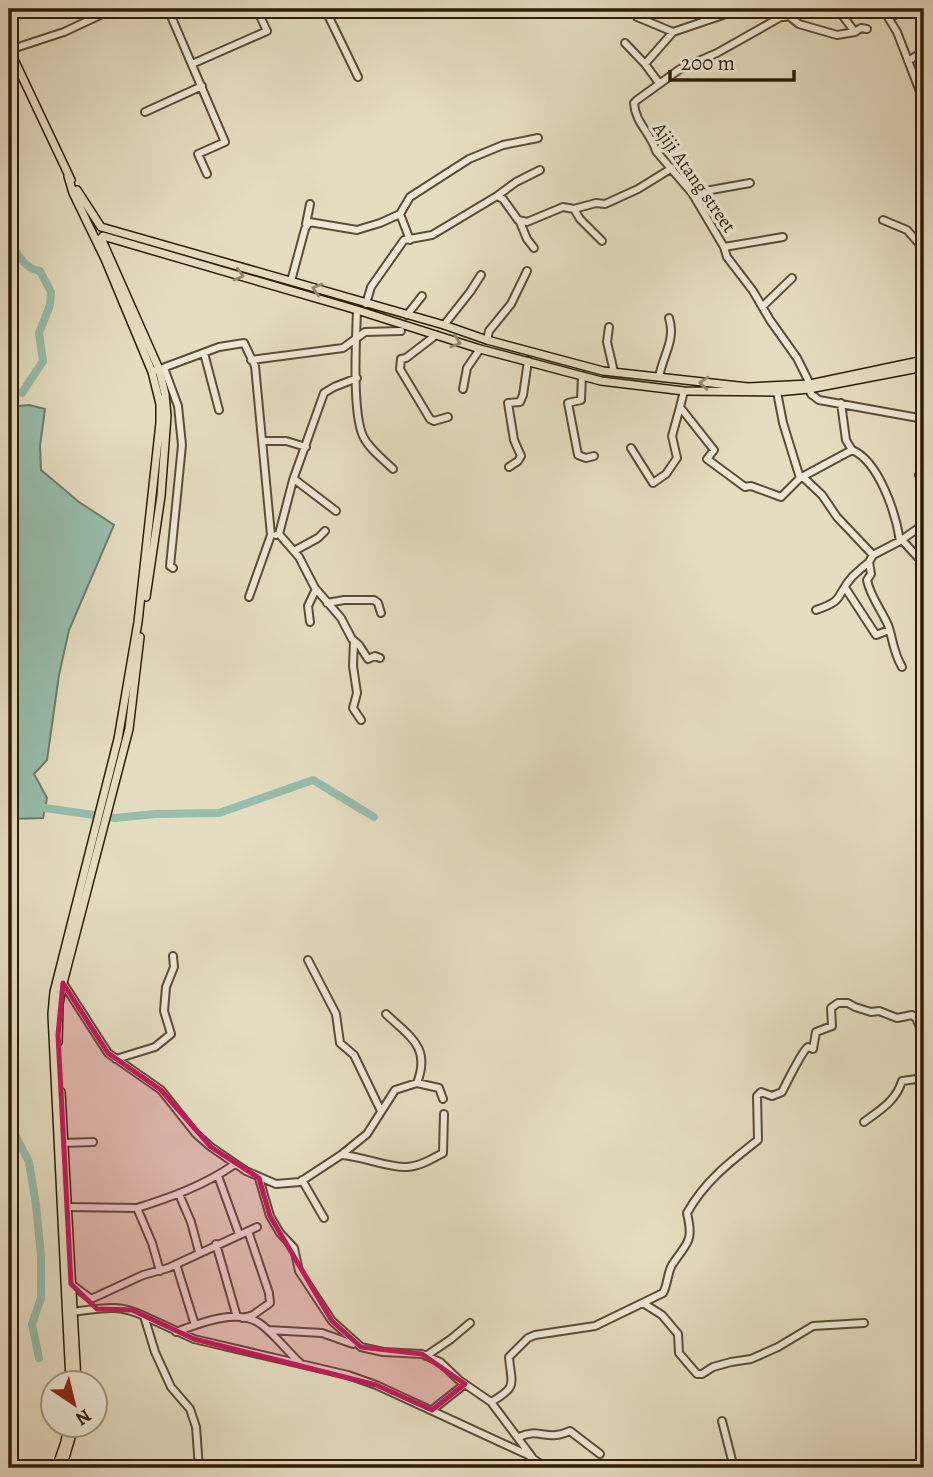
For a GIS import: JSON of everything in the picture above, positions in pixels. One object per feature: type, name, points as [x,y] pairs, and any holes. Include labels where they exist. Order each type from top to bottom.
[{"type":"main road","points":[[9,50],[68,176],[104,231],[102,237],[158,370],[167,416],[161,496],[138,654],[134,701],[113,797],[100,830],[54,992],[52,1014],[76,1368]]},
{"type":"main road","points":[[68,176],[92,235],[158,370],[160,404],[156,474],[138,622],[100,830],[59,1004],[58,1035],[71,1284],[70,1368]]},
{"type":"main road","points":[[92,235],[94,228],[100,227],[444,325],[487,340],[614,372],[748,387],[809,386],[924,359]]},
{"type":"main road","points":[[92,235],[356,310],[480,349],[601,381],[684,391],[777,392],[924,367]]},
{"type":"main road","points":[[56,1468],[66,1438]]},
{"type":"main road","points":[[62,1468],[71,1438]]},
{"type":"street","points":[[9,50],[64,32],[113,9]]},
{"type":"street","points":[[168,9],[225,142],[198,154],[208,174]]},
{"type":"street","points":[[325,9],[358,77]]},
{"type":"street","points":[[645,64],[673,32],[723,15],[731,9]]},
{"type":"street","points":[[771,9],[777,9]]},
{"type":"street","name":"Ajiji Atang street","points":[[795,9],[717,53],[680,69],[634,103],[634,110],[639,124],[655,145],[656,151],[693,195],[724,247],[727,257],[797,358],[809,386]]},
{"type":"street","points":[[827,9],[842,15],[855,32]]},
{"type":"street","points":[[883,9],[897,32],[924,102]]},
{"type":"street","points":[[893,16],[906,9]]},
{"type":"street","points":[[192,64],[267,31],[260,16]]},
{"type":"street","points":[[778,19],[789,16],[799,24],[838,35],[861,28],[867,29]]},
{"type":"street","points":[[637,17],[673,32]]},
{"type":"street","points":[[625,43],[659,83]]},
{"type":"street","points":[[908,61],[924,51]]},
{"type":"street","points":[[145,113],[202,86]]},
{"type":"street","points":[[305,229],[309,222],[357,230],[400,214],[410,197],[469,159],[503,145],[538,138]]},
{"type":"street","points":[[520,222],[527,222],[563,207],[574,209],[596,202],[604,204],[638,189],[672,168]]},
{"type":"street","points":[[366,304],[371,287],[404,240],[432,236],[497,197],[516,182],[540,170]]},
{"type":"street","points":[[693,195],[750,183]]},
{"type":"street","points":[[497,197],[503,199],[520,222],[534,248]]},
{"type":"street","points":[[292,281],[310,204]]},
{"type":"street","points":[[574,209],[602,241]]},
{"type":"street","points":[[400,214],[410,240]]},
{"type":"street","points":[[883,220],[907,230],[924,249]]},
{"type":"street","name":"Ajiji Atang street","points":[[724,247],[783,237]]},
{"type":"street","points":[[487,340],[489,331],[511,304],[527,271]]},
{"type":"street","points":[[444,325],[481,275]]},
{"type":"street","points":[[763,306],[792,278]]},
{"type":"street","points":[[407,315],[422,296]]},
{"type":"street","points":[[356,310],[358,418],[364,438],[393,469]]},
{"type":"street","points":[[659,377],[662,360],[672,340],[673,330],[669,318]]},
{"type":"street","points":[[609,327],[607,342],[614,372]]},
{"type":"street","points":[[251,360],[343,348],[365,332],[401,331]]},
{"type":"street","points":[[436,335],[406,359],[401,359],[400,369],[430,419],[434,421],[448,417]]},
{"type":"street","points":[[173,568],[170,566],[182,445],[178,406],[158,370],[219,347],[244,343],[257,376],[262,441],[275,535],[293,551],[316,589],[341,618],[368,659],[374,656],[380,658]]},
{"type":"street","points":[[463,389],[467,368],[480,349]]},
{"type":"street","points":[[204,353],[219,410]]},
{"type":"street","points":[[509,467],[521,456],[514,440],[508,403],[520,402],[528,361]]},
{"type":"street","points":[[582,376],[581,400],[568,404],[578,455],[586,458],[594,456]]},
{"type":"street","points":[[249,597],[275,535],[324,393],[357,378]]},
{"type":"street","points":[[809,386],[811,394],[819,400],[924,419]]},
{"type":"street","points":[[631,448],[653,483],[666,474],[677,458],[673,436],[684,391]]},
{"type":"street","points":[[777,392],[783,424],[800,478],[822,495],[871,558],[871,574],[867,580],[869,589],[890,630],[890,640],[902,667]]},
{"type":"street","points":[[841,402],[846,440],[852,450],[861,454],[887,494],[897,520],[901,541],[924,564]]},
{"type":"street","points":[[680,407],[714,450],[706,459],[744,487],[751,486],[781,497],[800,478],[852,450]]},
{"type":"street","points":[[262,441],[286,441],[306,447]]},
{"type":"street","points":[[924,470],[919,475],[924,481]]},
{"type":"street","points":[[294,479],[336,512]]},
{"type":"street","points":[[316,498],[316,508]]},
{"type":"street","points":[[816,610],[833,604],[846,589],[850,578],[871,558],[924,525]]},
{"type":"street","points":[[293,551],[318,538],[325,531]]},
{"type":"street","points":[[310,622],[308,606],[316,589]]},
{"type":"street","points":[[846,589],[876,635],[890,630]]},
{"type":"street","points":[[327,603],[374,600],[379,603],[382,613]]},
{"type":"street","points":[[354,641],[353,666],[357,692],[353,708],[361,720]]},
{"type":"street","points":[[116,1059],[155,1047],[170,1034],[164,1011],[166,986],[174,967],[173,956]]},
{"type":"street","points":[[309,960],[336,1014],[338,1038],[354,1055],[382,1111]]},
{"type":"street","points":[[63,983],[108,1053],[161,1090],[196,1134],[235,1164],[276,1184],[302,1180],[341,1155],[367,1133],[395,1090],[418,1083],[439,1088],[443,1099]]},
{"type":"street","points":[[491,1402],[507,1392],[513,1377],[509,1357],[528,1338],[595,1326],[663,1293],[671,1266],[690,1239],[692,1228],[687,1213],[698,1193],[727,1164],[758,1140],[757,1096],[761,1092],[772,1096],[782,1092],[800,1062],[803,1050],[808,1047],[813,1049],[816,1032],[832,1026],[831,1008],[838,1003],[848,1003],[897,1018],[912,1015],[924,1036]]},
{"type":"street","points":[[386,1014],[417,1043],[423,1066],[418,1083]]},
{"type":"street","points":[[864,1122],[899,1093],[902,1081],[924,1078]]},
{"type":"street","points":[[341,1155],[360,1156],[407,1167],[428,1161],[443,1153],[444,1114]]},
{"type":"street","points":[[64,1143],[93,1142]]},
{"type":"street","points":[[68,1207],[137,1208],[179,1194],[218,1176],[235,1164]]},
{"type":"street","points":[[218,1176],[239,1234]]},
{"type":"street","points":[[259,1178],[270,1216],[280,1233],[294,1248],[299,1271],[332,1321],[362,1348]]},
{"type":"street","points":[[302,1180],[324,1218]]},
{"type":"street","points":[[179,1194],[200,1252]]},
{"type":"street","points":[[137,1208],[160,1271]]},
{"type":"street","points":[[91,1298],[144,1275],[160,1271],[257,1227]]},
{"type":"street","points":[[176,1332],[208,1321],[253,1315],[270,1303],[248,1231]]},
{"type":"street","points":[[216,1244],[239,1318]]},
{"type":"street","points":[[176,1264],[195,1325]]},
{"type":"street","points":[[71,1284],[91,1298],[97,1309]]},
{"type":"street","points":[[643,1304],[662,1315],[678,1334],[679,1353],[697,1374],[713,1367],[751,1359],[813,1326],[864,1323]]},
{"type":"street","points":[[70,1312],[108,1306],[132,1310],[194,1339],[358,1378],[432,1410],[533,1459],[546,1468]]},
{"type":"street","points":[[144,1316],[155,1352],[171,1387],[190,1409],[196,1427],[198,1468]]},
{"type":"street","points":[[239,1318],[259,1323],[303,1366]]},
{"type":"street","points":[[426,1356],[470,1322]]},
{"type":"street","points":[[267,1330],[322,1333],[362,1348],[426,1356],[440,1362],[491,1402],[533,1459]]},
{"type":"street","points":[[432,1410],[466,1384]]},
{"type":"street","points":[[722,1421],[734,1468]]},
{"type":"street","points":[[519,1437],[529,1432],[557,1437],[570,1431],[600,1454]]},
{"type":"highlighted area","points":[[63,983],[108,1053],[161,1090],[211,1147],[259,1178],[270,1216],[332,1321],[361,1347],[422,1354],[465,1384],[432,1410],[376,1385],[194,1339],[132,1310],[97,1309],[71,1284],[58,1035]]},
{"type":"shaded area","points":[[29,405],[45,409],[40,446],[41,470],[79,502],[114,525],[69,630],[59,675],[47,760],[34,774],[47,798],[43,818],[9,819],[9,407]]},
{"type":"waterway","points":[[9,238],[25,263],[40,271],[51,292],[50,305],[39,333],[43,361],[22,393]]},
{"type":"waterway","points":[[45,808],[115,818],[219,813],[313,780],[374,817]]},
{"type":"waterway","points":[[9,1123],[29,1162],[36,1205],[41,1256],[41,1298],[32,1324],[39,1358]]}]
